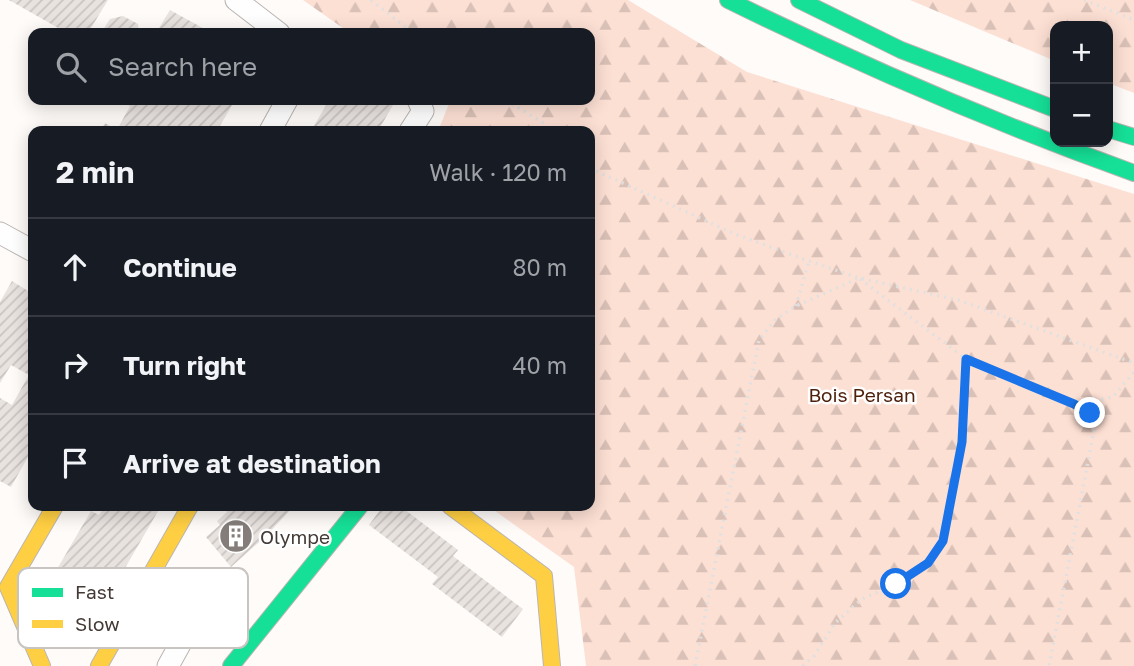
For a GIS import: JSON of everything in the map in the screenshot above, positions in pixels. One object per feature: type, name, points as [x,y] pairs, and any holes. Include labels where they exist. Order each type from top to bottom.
[{"type":"main road","points":[[728,0],[805,38],[1010,128],[1134,173]]},
{"type":"main road","points":[[799,0],[901,50],[1050,107]]},
{"type":"main road","points":[[1113,131],[1134,137]]},
{"type":"main road","points":[[19,568],[52,511]]},
{"type":"main road","points":[[155,568],[187,511]]},
{"type":"main road","points":[[248,645],[356,511]]},
{"type":"main road","points":[[457,511],[544,576],[552,666]]},
{"type":"main road","points":[[18,570],[8,587],[18,610]]},
{"type":"main road","points":[[35,648],[43,666]]},
{"type":"main road","points":[[99,666],[109,648]]},
{"type":"main road","points":[[231,666],[246,648]]},
{"type":"street","points":[[236,0],[272,28]]},
{"type":"street","points":[[273,126],[284,105]]},
{"type":"street","points":[[413,126],[423,111],[420,105]]},
{"type":"street","points":[[0,233],[28,248]]},
{"type":"street","points":[[167,666],[177,648]]},
{"type":"path","points":[[371,0],[407,28]]},
{"type":"path","points":[[1084,0],[1134,20]]},
{"type":"path","points":[[514,105],[547,126]]},
{"type":"path","points":[[595,170],[735,234],[809,261],[859,278],[958,300],[1134,363]]},
{"type":"path","points":[[796,306],[809,261]]},
{"type":"path","points":[[695,666],[759,340],[775,320],[796,306],[859,278]]},
{"type":"path","points":[[859,278],[966,359],[1074,404],[1090,413],[1096,421],[1049,666]]},
{"type":"path","points":[[803,666],[814,656],[835,623],[862,599],[896,584],[928,563],[943,541],[962,442],[966,359]]},
{"type":"path","points":[[1074,404],[1113,397],[1134,372]]},
{"type":"green space","name":"Bois Persan","points":[[303,0],[628,0],[747,72],[1134,194],[1134,666],[586,666],[574,567],[495,511],[595,511],[595,126],[440,126],[449,105],[595,105],[595,28],[343,28]]},
{"type":"green space","points":[[910,0],[1134,0],[1134,93],[1113,85],[1113,21],[1050,21],[1050,59]]},
{"type":"building","points":[[9,0],[108,0],[91,28],[58,28]]},
{"type":"building","points":[[170,10],[203,28],[159,28]]},
{"type":"building","points":[[123,16],[138,24],[138,28],[104,28],[110,19]]},
{"type":"building","points":[[128,105],[232,105],[220,126],[119,126],[130,106]]},
{"type":"building","points":[[326,105],[393,105],[381,126],[314,126]]},
{"type":"building","points":[[12,281],[28,291],[28,374],[11,365],[0,383],[0,302]]},
{"type":"building","points":[[28,377],[28,457],[11,487],[0,481],[0,398],[12,405]]},
{"type":"building","points":[[91,511],[99,515],[102,511],[158,511],[125,568],[58,568]]},
{"type":"building","name":"Olympe","points":[[289,511],[231,567],[206,537],[220,525],[217,521],[227,512]]},
{"type":"building","points":[[379,511],[407,511],[458,550],[453,556],[523,609],[502,637],[432,584],[438,577],[369,525]]},
{"type":"traffic: fast","points":[[728,0],[928,92],[1134,173]]},
{"type":"traffic: fast","points":[[799,0],[901,50],[1050,107]]},
{"type":"traffic: fast","points":[[1113,131],[1134,137]]},
{"type":"traffic: fast","points":[[248,645],[356,511]]},
{"type":"traffic: fast","points":[[231,666],[246,648]]},
{"type":"traffic: slow","points":[[19,568],[52,511]]},
{"type":"traffic: slow","points":[[155,568],[187,511]]},
{"type":"traffic: slow","points":[[457,511],[544,576],[552,666]]},
{"type":"traffic: slow","points":[[18,570],[8,587],[18,610]]},
{"type":"traffic: slow","points":[[34,648],[42,666]]},
{"type":"traffic: slow","points":[[99,666],[109,648]]},
{"type":"place","name":"Olympe","points":[[236,536]]},
{"type":"route","points":[[896,584],[928,563],[943,541],[962,442],[966,359],[1090,413]]}]
